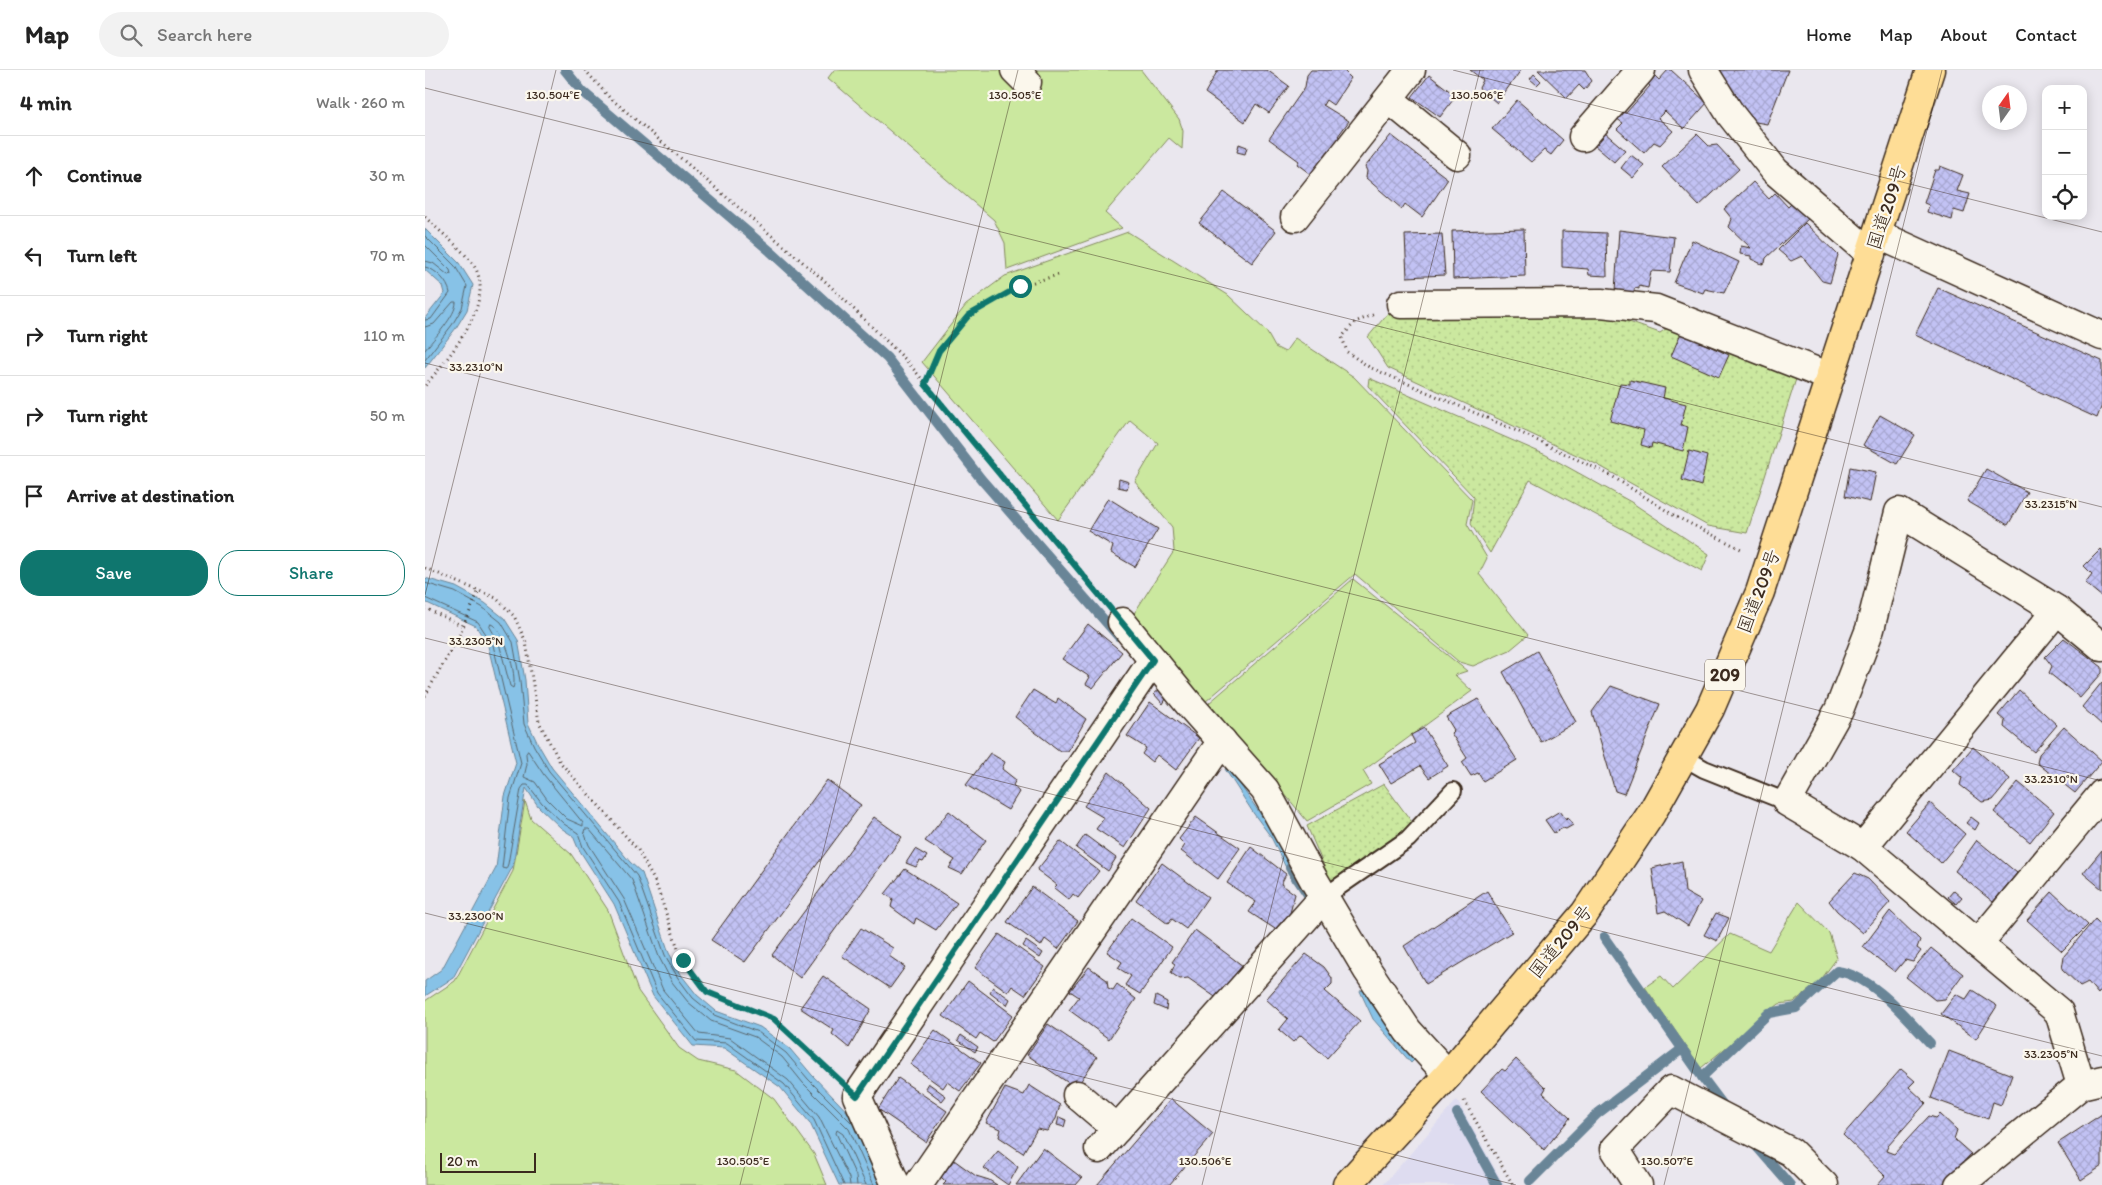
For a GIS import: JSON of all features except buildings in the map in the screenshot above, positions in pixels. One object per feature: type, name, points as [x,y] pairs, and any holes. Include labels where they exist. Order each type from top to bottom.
[{"type":"highway","name":"国道209号","points":[[1347,1185],[1448,1075],[1585,914],[1651,814],[1710,709],[1760,592],[1930,70]]},
{"type":"street","points":[[1295,217],[1411,70]]},
{"type":"street","points":[[1583,137],[1641,70]]},
{"type":"street","points":[[1703,70],[1731,115],[1775,170],[1874,244],[2102,336]]},
{"type":"street","points":[[1389,99],[1457,155]]},
{"type":"street","points":[[1401,304],[1601,303],[1656,309],[1830,377]]},
{"type":"street","points":[[1959,1185],[2092,1082],[2059,1012],[1863,847],[1787,802],[1839,710],[1870,629],[1899,512],[2057,610],[2102,647]]},
{"type":"street","points":[[1863,847],[2057,610]]},
{"type":"street","points":[[1122,622],[1221,741],[1265,790],[1368,971],[1408,1031],[1448,1075]]},
{"type":"street","points":[[896,1185],[857,1096],[1153,660]]},
{"type":"street","points":[[918,1185],[1221,741]]},
{"type":"street","points":[[1977,944],[2098,807]]},
{"type":"street","points":[[1077,1095],[1108,1139],[1325,897]]},
{"type":"street","points":[[1638,1185],[1615,1148],[1671,1090],[1791,1152],[1824,1185]]},
{"type":"lane","points":[[1683,757],[1704,769],[1787,802]]},
{"type":"lane","points":[[1325,897],[1408,839],[1453,791]]},
{"type":"path","points":[[585,70],[609,97],[827,282],[906,360],[1122,622]]},
{"type":"path","points":[[425,217],[473,264],[481,285],[475,312],[464,333],[425,386]]},
{"type":"path","points":[[925,384],[939,351],[969,315],[1020,286],[1058,275]]},
{"type":"path","points":[[1401,304],[1355,322],[1342,337],[1347,352],[1369,367],[1517,431],[1610,475],[1675,516],[1750,554]]},
{"type":"path","points":[[425,568],[496,598],[514,616],[526,642],[539,722],[560,762],[638,850],[656,884],[683,960],[707,992],[774,1019],[857,1096]]},
{"type":"path","points":[[425,696],[463,626],[479,590]]},
{"type":"path","points":[[425,608],[463,626]]},
{"type":"path","points":[[1448,1075],[1513,1185]]},
{"type":"shaded area","points":[[1457,1100],[1504,1185],[1383,1185]]},
{"type":"green space","points":[[834,70],[1141,70],[1179,119],[1183,131],[1182,149],[1169,138],[1105,213],[1122,228],[1007,270],[1005,243],[994,220],[828,78]]},
{"type":"green space","points":[[1128,232],[1228,295],[1266,331],[1275,347],[1285,352],[1295,338],[1354,377],[1472,500],[1467,524],[1487,558],[1479,574],[1528,635],[1510,650],[1473,666],[1459,662],[1355,574],[1205,702],[1133,615],[1174,551],[1172,527],[1135,482],[1158,443],[1130,420],[1058,520],[922,362],[966,305],[1005,276]]},
{"type":"green space","points":[[1388,313],[1609,315],[1660,333],[1670,326],[1796,379],[1747,533],[1708,526],[1596,464],[1388,368],[1368,337]]},
{"type":"green space","points":[[1369,378],[1546,455],[1631,502],[1709,554],[1702,571],[1530,480],[1490,553],[1471,524],[1474,497],[1368,386]]},
{"type":"green space","points":[[1353,579],[1467,671],[1455,675],[1472,691],[1363,771],[1371,784],[1307,821],[1209,703]]},
{"type":"green space","points":[[1384,784],[1411,821],[1403,838],[1332,885],[1307,826]]},
{"type":"green space","points":[[525,801],[531,819],[571,854],[608,910],[638,991],[679,1048],[698,1061],[736,1070],[774,1099],[814,1154],[827,1185],[425,1185],[425,1001],[455,981],[513,871]]},
{"type":"green space","points":[[1799,902],[1829,933],[1837,958],[1820,981],[1794,1002],[1779,1004],[1701,1068],[1645,987],[1661,976],[1673,989],[1730,934],[1769,951]]},
{"type":"water","points":[[425,229],[459,263],[473,285],[467,310],[456,328],[425,368],[425,318],[445,293],[443,286],[425,270]]},
{"type":"water","points":[[425,578],[456,587],[485,603],[504,618],[518,640],[525,680],[528,723],[538,744],[552,768],[630,862],[642,873],[669,953],[682,976],[697,995],[716,1011],[760,1027],[790,1049],[858,1123],[887,1185],[839,1185],[810,1123],[780,1087],[724,1048],[693,1046],[653,996],[614,904],[578,848],[573,836],[561,828],[538,806],[526,788],[513,866],[453,978],[425,996],[425,981],[442,969],[496,868],[505,796],[516,763],[488,646],[476,626],[425,602]]},
{"type":"water","points":[[1228,767],[1281,844],[1298,879],[1293,882],[1271,837],[1225,769]]},
{"type":"water","points":[[1368,988],[1381,1017],[1416,1058],[1411,1063],[1373,1019],[1360,991]]},
{"type":"waterway","points":[[565,70],[582,91],[770,251],[887,358],[981,479],[1118,636]]},
{"type":"waterway","points":[[1290,868],[1313,902]]},
{"type":"waterway","points":[[1604,937],[1726,1109]]},
{"type":"waterway","points":[[1702,1077],[1769,1013],[1796,1008],[1837,971],[1850,975],[1876,989],[1930,1043]]},
{"type":"waterway","points":[[1530,1181],[1597,1114],[1682,1049]]},
{"type":"waterway","points":[[1457,1113],[1497,1185]]},
{"type":"waterway","points":[[1751,1140],[1790,1185]]},
{"type":"route","points":[[683,960],[707,992],[774,1019],[857,1096],[1153,660],[925,384],[939,351],[969,315],[1020,286]]}]
